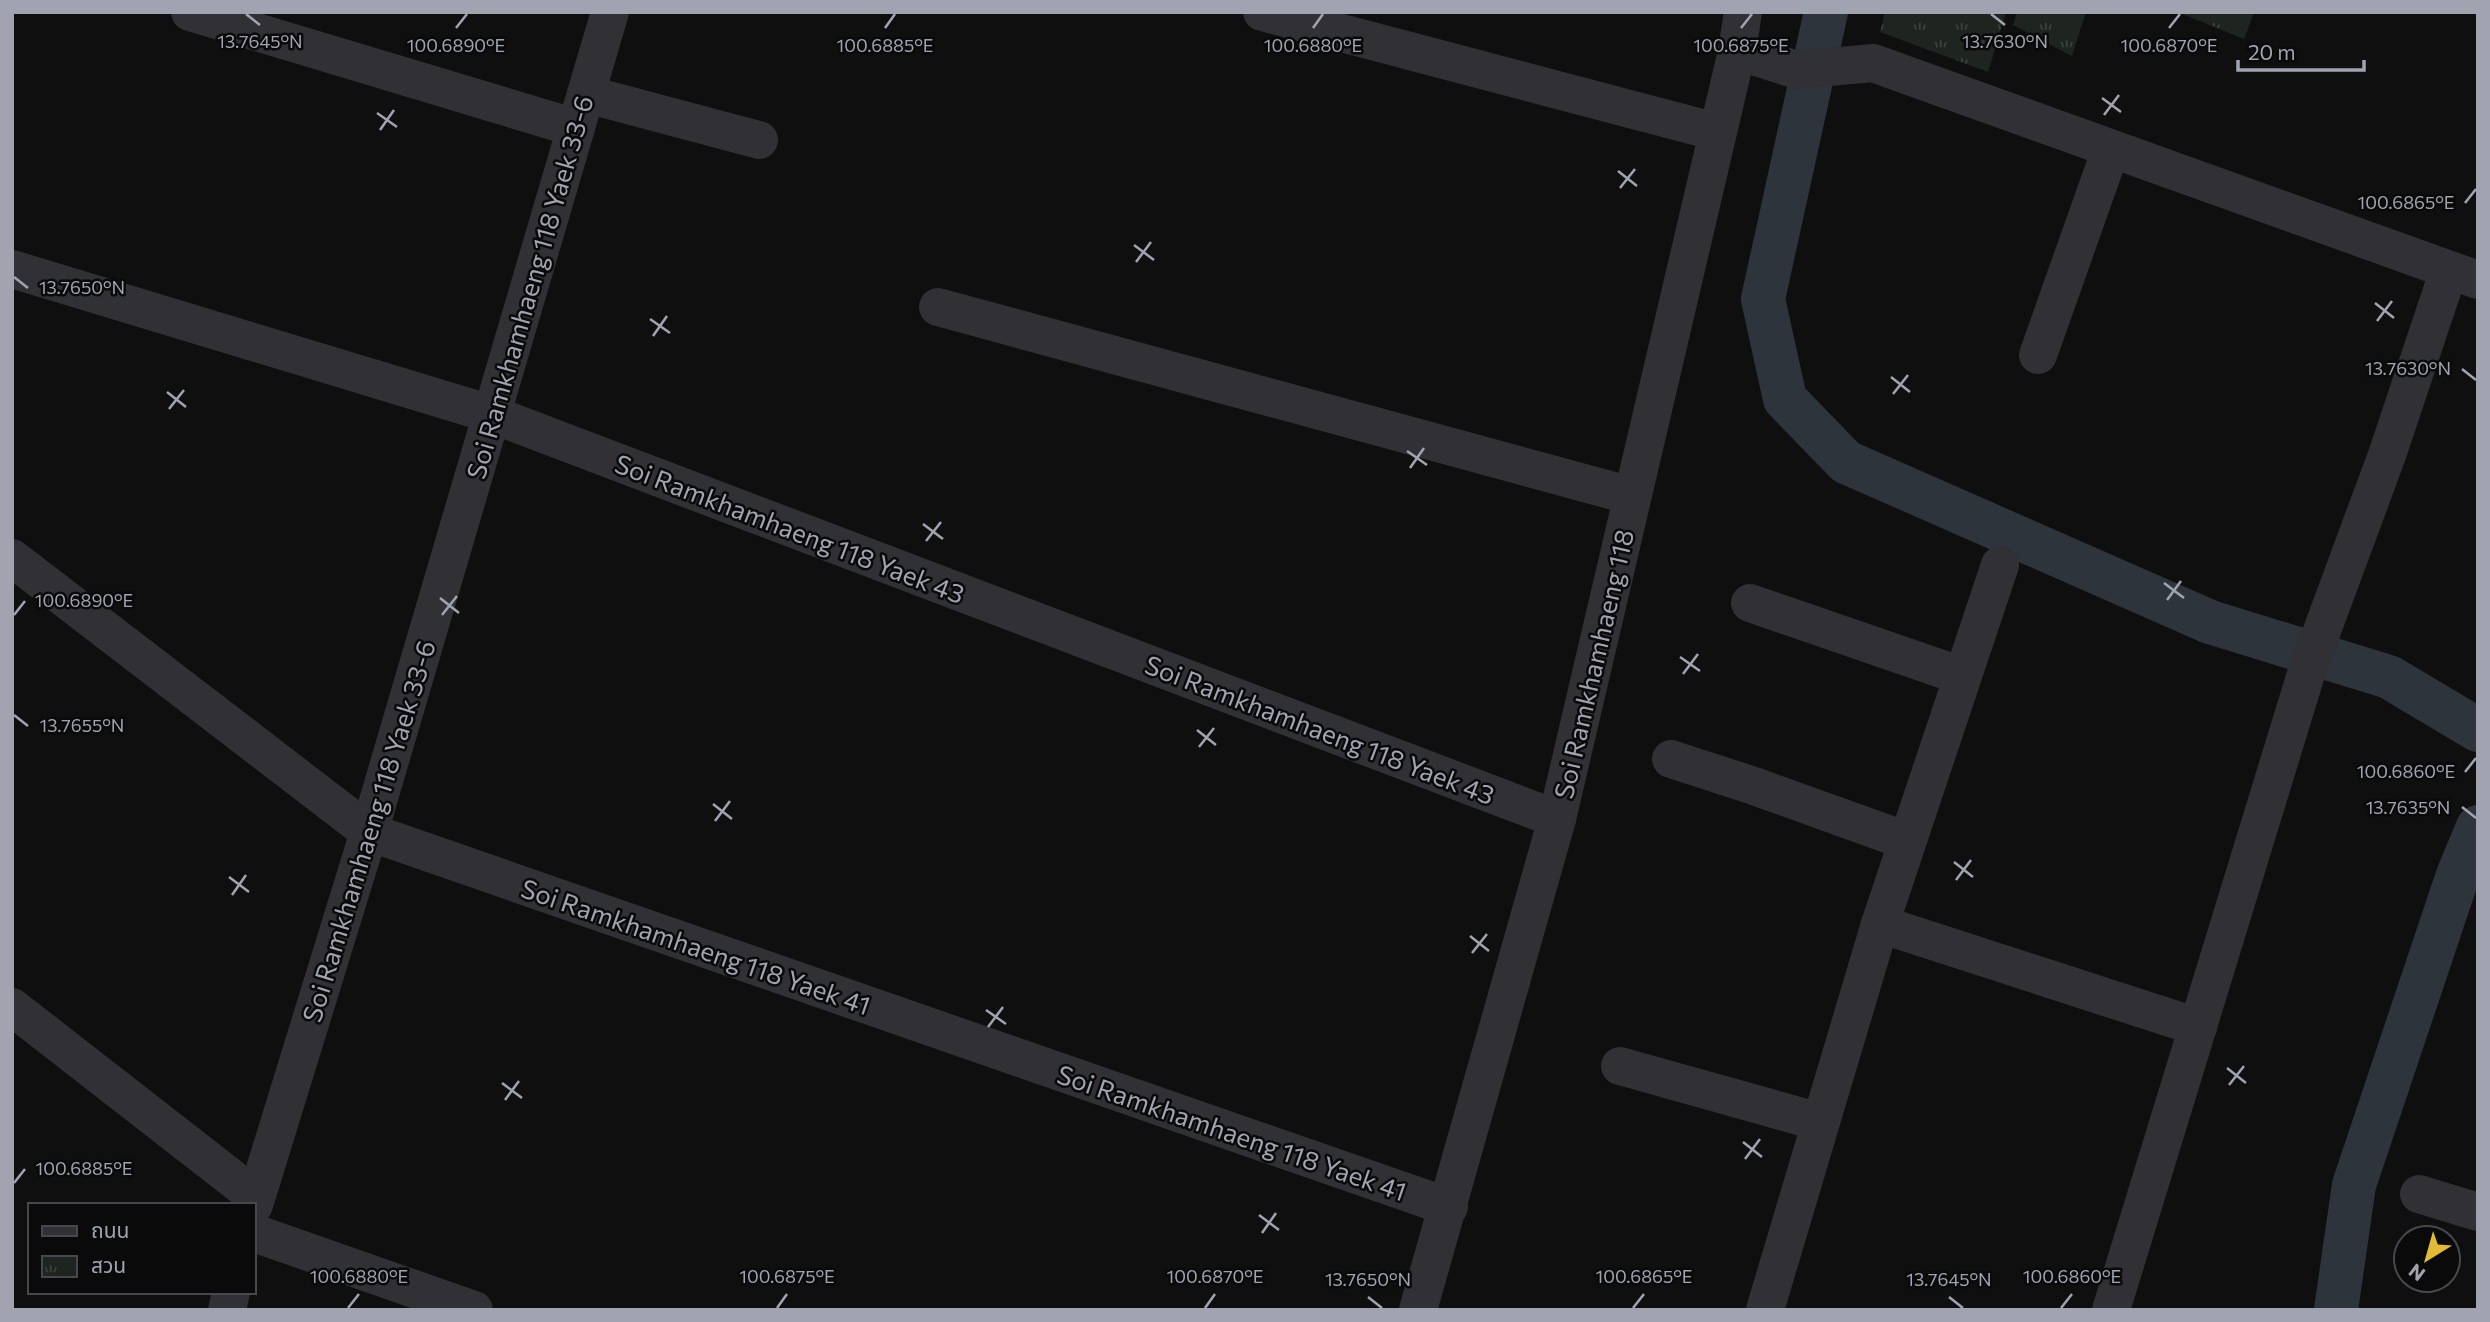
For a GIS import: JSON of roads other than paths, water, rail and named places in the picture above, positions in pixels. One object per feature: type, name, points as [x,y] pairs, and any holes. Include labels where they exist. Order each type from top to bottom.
[{"type":"street","points":[[191,12],[581,111],[759,139]]},
{"type":"street","name":"Soi Ramkhamhaeng 118 Yaek 33-6","points":[[256,1209],[610,12]]},
{"type":"street","points":[[1262,12],[1717,132]]},
{"type":"street","name":"Soi Ramkhamhaeng 118","points":[[1418,1310],[1557,819],[1737,51],[1743,12]]},
{"type":"street","points":[[1737,51],[1797,70],[1873,63],[2464,275],[2387,455],[2306,674],[2111,1310]]},
{"type":"street","points":[[2039,355],[2111,149]]},
{"type":"street","name":"Soi Ramkhamhaeng 118 Yaek 43","points":[[12,269],[491,414],[1557,819]]},
{"type":"street","points":[[938,307],[1633,496]]},
{"type":"street","name":"Soi Ramkhamhaeng 118 Yaek 41","points":[[12,558],[369,832],[1449,1207]]},
{"type":"street","points":[[1765,1310],[1880,925],[2000,565]]},
{"type":"street","points":[[1750,603],[1962,676]]},
{"type":"street","points":[[1671,759],[1907,841]]},
{"type":"street","points":[[1880,925],[2198,1027]]},
{"type":"street","points":[[12,1007],[244,1203]]},
{"type":"street","points":[[1620,1066],[1820,1122]]},
{"type":"street","points":[[2419,1194],[2478,1213]]},
{"type":"street","points":[[256,1212],[474,1310]]},
{"type":"waterway","points":[[1826,12],[1763,299],[1785,399],[1846,462],[2210,622],[2389,677],[2478,730]]},
{"type":"waterway","points":[[2336,1310],[2354,1185],[2458,875],[2478,827]]}]
